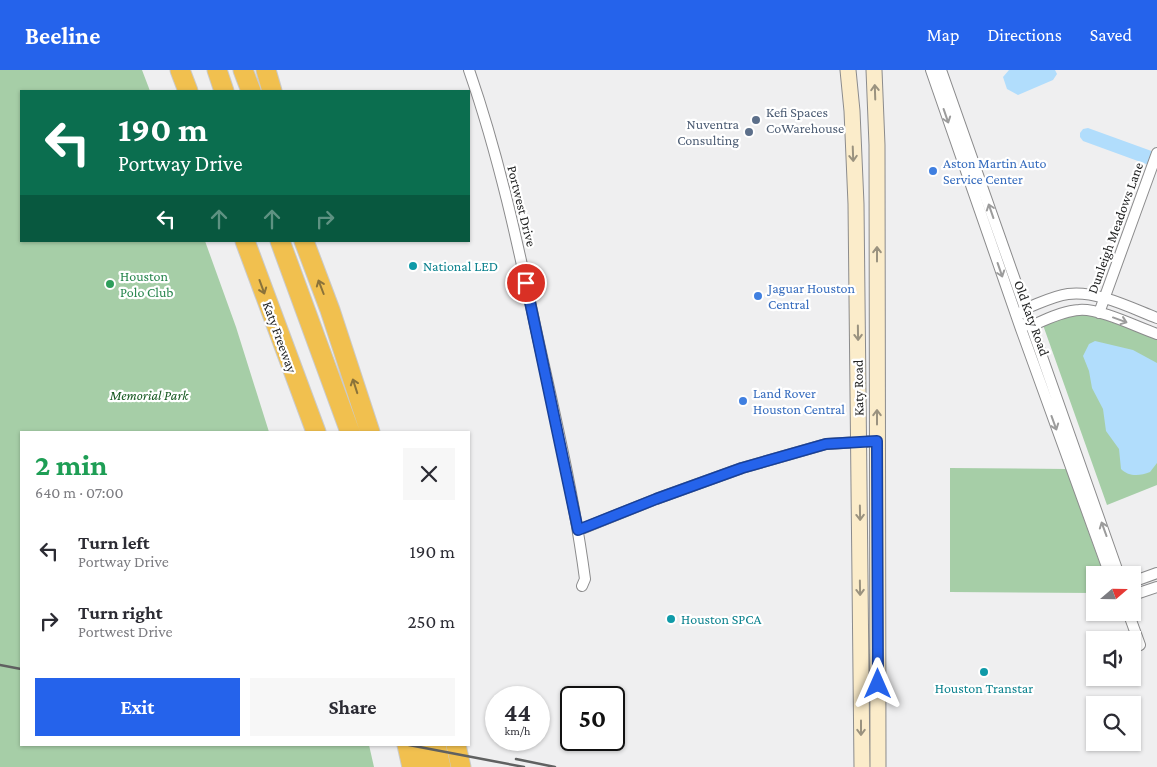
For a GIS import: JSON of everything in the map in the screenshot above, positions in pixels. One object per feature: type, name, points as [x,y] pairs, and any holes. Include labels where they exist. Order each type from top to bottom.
[{"type":"highway","points":[[180,70],[188,90]]},
{"type":"highway","points":[[206,70],[214,90]]},
{"type":"highway","points":[[217,70],[224,90]]},
{"type":"highway","points":[[243,70],[251,90]]},
{"type":"highway","points":[[266,70],[272,90]]},
{"type":"highway","name":"Katy Freeway","points":[[245,242],[316,431]]},
{"type":"highway","points":[[269,242],[336,431]]},
{"type":"highway","points":[[280,242],[350,431]]},
{"type":"highway","points":[[304,242],[330,310],[370,431]]},
{"type":"highway","points":[[310,242],[312,263]]},
{"type":"highway","points":[[407,746],[412,767]]},
{"type":"highway","points":[[422,746],[427,767]]},
{"type":"highway","points":[[436,746],[441,767]]},
{"type":"highway","points":[[456,746],[462,767]]},
{"type":"main road","name":"Katy Road","points":[[848,70],[852,111],[856,204],[862,767]]},
{"type":"main road","name":"Katy Road","points":[[874,70],[877,144],[878,767]]},
{"type":"main road","points":[[859,479],[877,478]]},
{"type":"main road","points":[[860,609],[878,606]]},
{"type":"street","name":"Portwest Drive","points":[[469,70],[484,112],[510,209],[578,530],[585,579],[582,586]]},
{"type":"street","name":"Old Katy Road","points":[[931,70],[1024,308],[1107,566]]},
{"type":"street","name":"Old Katy Road","points":[[941,70],[964,152],[1018,320],[1115,566]]},
{"type":"street","name":"Dunleigh Meadows Lane","points":[[1099,313],[1157,153]]},
{"type":"street","points":[[1157,318],[1105,299],[1085,294],[1069,294],[1024,308],[1018,320],[1030,326],[1072,311],[1082,310],[1099,313],[1157,334]]},
{"type":"street","points":[[578,530],[742,468],[813,447],[877,441]]},
{"type":"street","points":[[1141,579],[1157,573]]},
{"type":"street","points":[[1141,592],[1157,587]]},
{"type":"green space","name":"Houston Polo Club","points":[[0,70],[142,70],[150,90],[20,90],[20,242],[205,242],[236,327],[269,431],[20,431],[20,746],[369,746],[374,767],[0,767]]},
{"type":"green space","points":[[1070,315],[1091,315],[1157,338],[1157,485],[1107,505],[1043,325]]},
{"type":"green space","points":[[950,468],[1066,469],[1101,566],[1086,566],[1086,593],[950,592]]},
{"type":"water","points":[[1009,70],[1055,70],[1057,74],[1053,80],[1018,95],[1007,89],[1003,77]]},
{"type":"water","points":[[1088,128],[1157,153],[1157,168],[1083,141],[1080,133],[1083,129]]},
{"type":"water","points":[[1095,341],[1133,350],[1157,363],[1157,463],[1150,472],[1135,475],[1124,472],[1121,469],[1119,449],[1106,431],[1103,409],[1092,388],[1089,371],[1083,356],[1089,344]]},
{"type":"railway","points":[[0,665],[20,669]]},
{"type":"railway","points":[[414,746],[524,767]]},
{"type":"railway","points":[[516,759],[555,767]]},
{"type":"place","name":"Kefi Spaces CoWarehouse","points":[[756,120]]},
{"type":"place","name":"Nuventra Consulting","points":[[749,132]]},
{"type":"place","name":"Aston Martin Auto Service Center","points":[[933,171]]},
{"type":"place","name":"National LED","points":[[413,266]]},
{"type":"place","name":"Houston Polo Club","points":[[110,284]]},
{"type":"place","name":"Jaguar Houston Central","points":[[758,296]]},
{"type":"place","name":"Land Rover Houston Central","points":[[743,401]]},
{"type":"place","name":"Houston SPCA","points":[[671,619]]},
{"type":"place","name":"Houston Transtar","points":[[984,672]]},
{"type":"route","points":[[526,283],[578,530],[742,468],[826,444],[877,441],[878,684]]},
{"type":"park label","name":"Memorial Park","points":[[149,395]]}]
